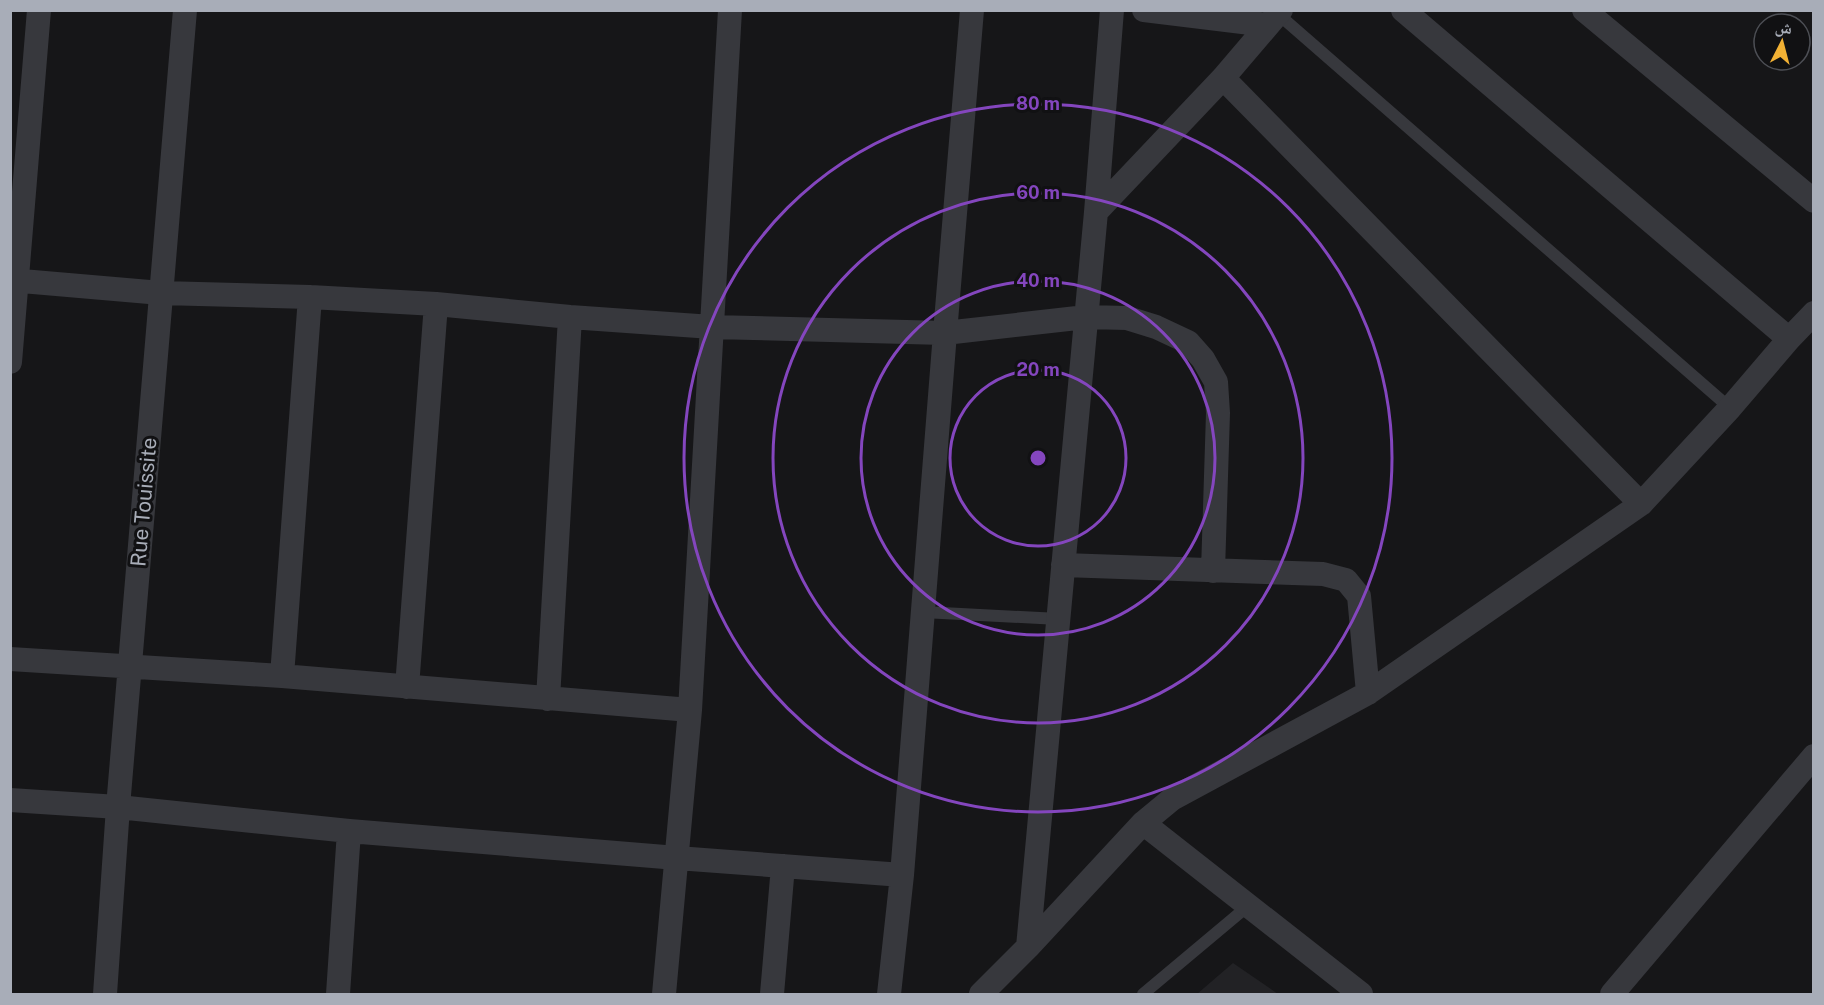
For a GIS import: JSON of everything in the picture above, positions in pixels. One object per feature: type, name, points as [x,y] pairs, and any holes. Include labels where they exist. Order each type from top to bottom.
[{"type":"street","points":[[10,362],[14,280],[39,10]]},
{"type":"street","name":"Rue Touissite","points":[[105,994],[118,807],[185,10]]},
{"type":"street","points":[[664,994],[690,710],[730,10]]},
{"type":"street","points":[[889,994],[902,875],[972,10]]},
{"type":"street","points":[[1028,946],[1096,212],[1112,10]]},
{"type":"street","points":[[1144,10],[1276,17]]},
{"type":"street","points":[[1403,10],[1789,339]]},
{"type":"street","points":[[1584,10],[1814,201]]},
{"type":"street","points":[[1096,212],[1223,78],[1276,17]]},
{"type":"street","points":[[1223,78],[1641,504]]},
{"type":"street","points":[[14,280],[161,293],[310,297],[436,304],[570,317],[712,327],[945,333],[1086,317],[1127,318],[1156,327],[1188,342],[1203,359],[1216,382],[1218,413],[1213,571]]},
{"type":"street","points":[[282,676],[310,297]]},
{"type":"street","points":[[407,687],[436,304]]},
{"type":"street","points":[[981,994],[1143,824],[1172,799],[1368,693],[1641,504],[1814,313]]},
{"type":"street","points":[[548,699],[570,317]]},
{"type":"street","points":[[1063,565],[1323,574],[1346,580],[1359,596],[1368,693]]},
{"type":"street","points":[[10,659],[282,676],[690,710]]},
{"type":"street","points":[[1612,994],[1814,756]]},
{"type":"street","points":[[10,800],[118,807],[349,831],[902,875]]},
{"type":"street","points":[[1143,824],[1362,994]]},
{"type":"street","points":[[338,994],[349,831]]},
{"type":"street","points":[[772,994],[783,866]]},
{"type":"lane","points":[[1276,17],[1730,408]]},
{"type":"lane","points":[[923,612],[1059,619]]},
{"type":"lane","points":[[1143,994],[1248,906]]},
{"type":"shaded area","points":[[1233,963],[1278,994],[1197,994]]}]
